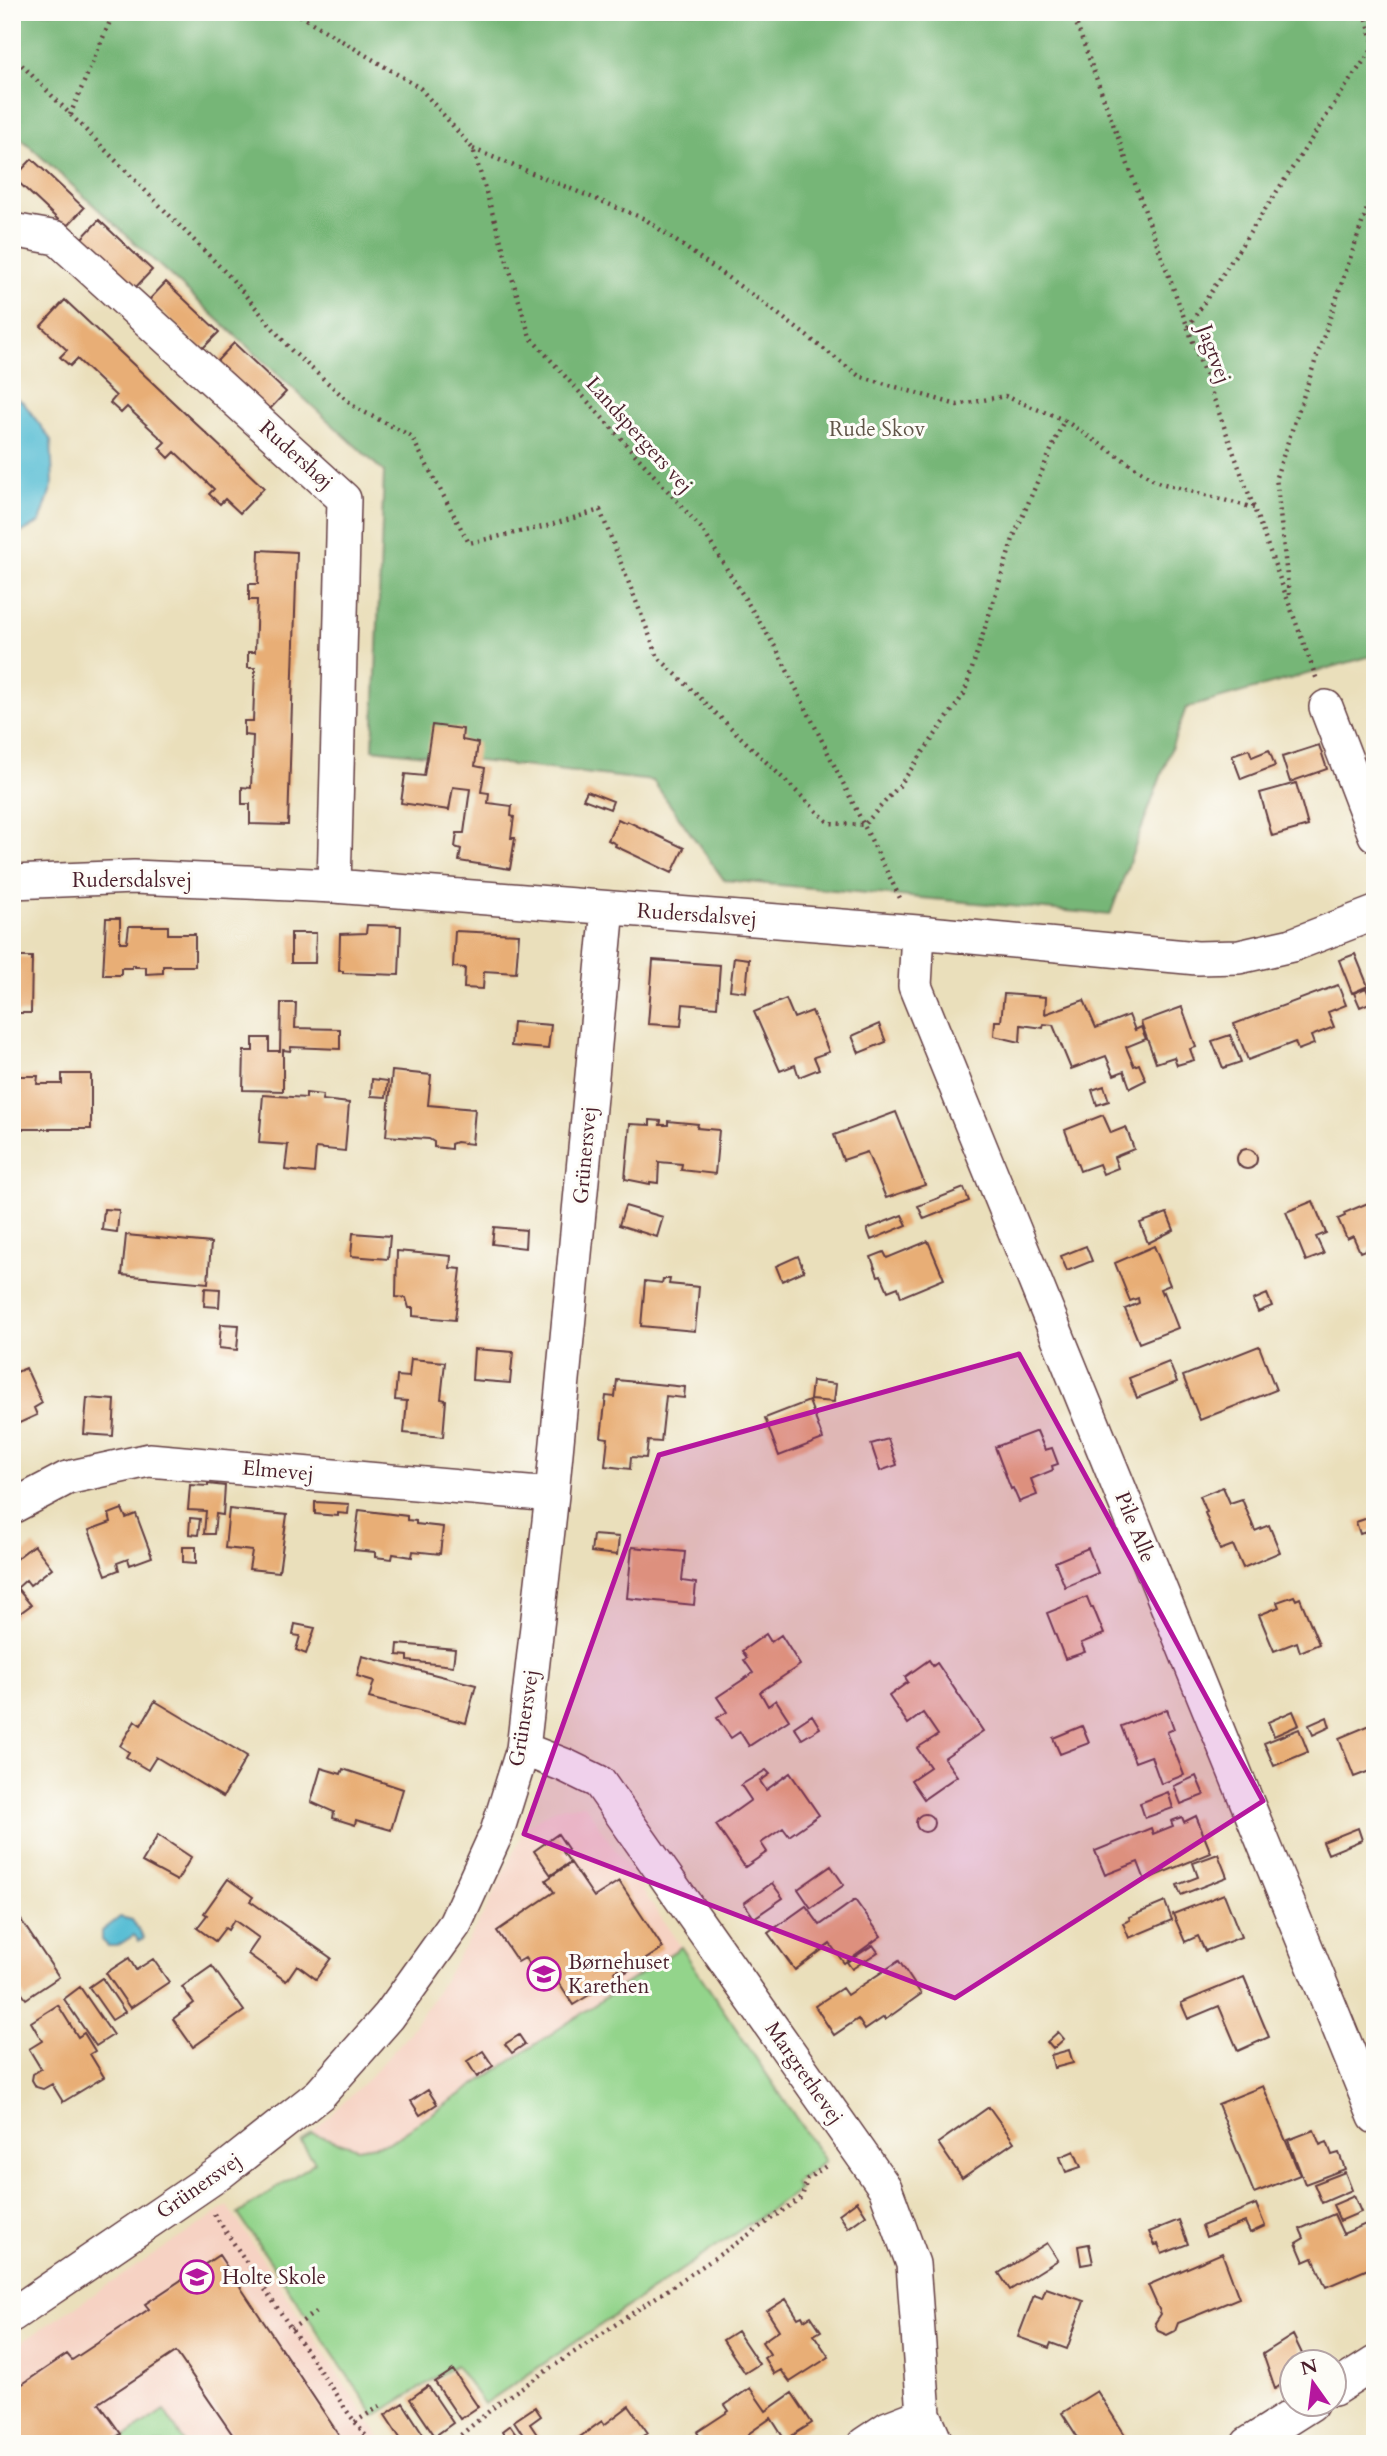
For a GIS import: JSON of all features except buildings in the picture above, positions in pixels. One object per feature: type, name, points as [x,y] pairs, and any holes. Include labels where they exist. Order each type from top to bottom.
[{"type":"street","name":"Rudershøj","points":[[12,230],[57,237],[344,499],[334,886]]},
{"type":"street","points":[[1326,707],[1375,835]]},
{"type":"street","name":"Rudersdalsvej","points":[[12,882],[134,877],[334,886],[918,932],[1197,958],[1238,957],[1292,945],[1375,913]]},
{"type":"street","name":"Grünersvej","points":[[12,2315],[220,2173],[320,2094],[389,2017],[455,1924],[498,1832],[523,1749],[552,1495],[608,908]]},
{"type":"street","name":"Pile Alle","points":[[918,932],[915,986],[1375,2117]]},
{"type":"street","name":"Elmevej","points":[[12,1507],[68,1478],[149,1460],[552,1495]]},
{"type":"street","name":"Margrethevej","points":[[523,1749],[564,1765],[599,1783],[885,2188],[913,2264],[930,2429],[888,2428],[864,2444]]},
{"type":"street","points":[[1348,2381],[1375,2363]]},
{"type":"street","points":[[1248,2444],[1288,2418]]},
{"type":"path","points":[[70,115],[114,12]]},
{"type":"path","name":"Landspergers vej","points":[[294,12],[421,88],[473,149],[530,337],[702,529],[777,650],[918,932]]},
{"type":"path","name":"Jagtvej","points":[[1072,12],[1326,707]]},
{"type":"path","points":[[1188,328],[1374,48],[1365,12]]},
{"type":"path","points":[[12,55],[231,278],[291,350],[356,408],[411,436],[469,542],[547,526],[600,510],[657,657],[829,823],[864,825],[900,785],[964,694],[1014,536],[1064,420]]},
{"type":"path","points":[[473,149],[645,219],[765,304],[859,376],[957,405],[1005,396],[1064,420],[1157,482],[1254,509]]},
{"type":"path","points":[[1290,603],[1276,477],[1375,186]]},
{"type":"path","points":[[450,2444],[500,2402],[802,2197],[807,2179],[857,2147]]},
{"type":"path","points":[[197,2188],[372,2444]]},
{"type":"path","points":[[291,2329],[316,2312]]},
{"type":"path","points":[[355,2422],[382,2405]]},
{"type":"highlighted area","points":[[1019,1354],[1263,1801],[955,1998],[524,1834],[659,1455]]},
{"type":"shaded area","name":"Børnehuset Karethen","points":[[584,1804],[681,1947],[388,2143],[357,2148],[312,2133],[370,2077],[407,2036],[486,1910],[526,1826],[556,1808]]},
{"type":"shaded area","name":"Holte Skole","points":[[228,2206],[384,2444],[12,2444],[12,2348]]},
{"type":"green space","name":"Rude Skov","points":[[12,12],[1375,12],[1375,655],[1186,708],[1110,915],[724,880],[653,781],[373,749],[384,472],[12,130]]},
{"type":"green space","points":[[681,1947],[825,2161],[795,2183],[799,2190],[486,2403],[484,2404],[456,2365],[375,2416],[238,2214],[315,2162],[301,2142],[312,2133],[357,2148],[388,2143]]},
{"type":"green space","points":[[164,2410],[186,2444],[114,2444]]},
{"type":"water","points":[[12,395],[23,402],[51,440],[53,483],[40,522],[13,537]]},
{"type":"water","points":[[120,1917],[132,1920],[144,1938],[139,1941],[134,1935],[117,1946],[108,1946],[102,1940],[102,1931]]},
{"type":"place","name":"Børnehuset Karethen","points":[[544,1974]]},
{"type":"place","name":"Holte Skole","points":[[197,2277]]}]
